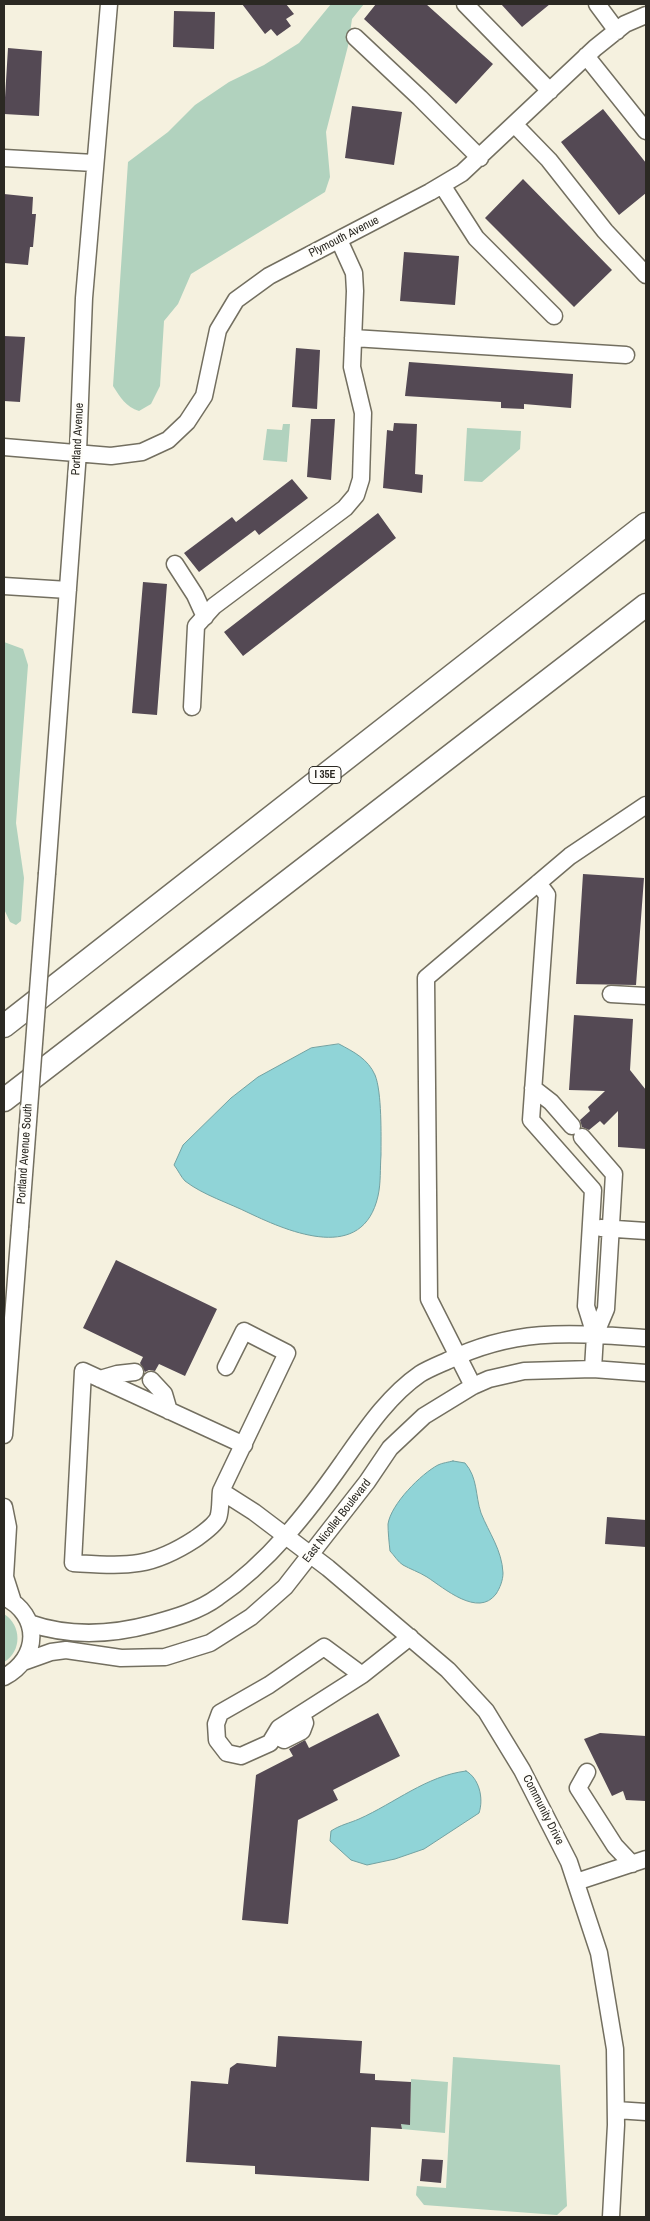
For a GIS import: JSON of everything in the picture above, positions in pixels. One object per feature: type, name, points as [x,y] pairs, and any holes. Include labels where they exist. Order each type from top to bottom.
[{"type":"highway","name":"I 35E","points":[[4,1026],[646,524]]},
{"type":"highway","points":[[4,1100],[646,605]]},
{"type":"highway","points":[[544,684],[646,617]]},
{"type":"street","name":"Portland Avenue","points":[[47,873],[78,452],[84,298],[108,4]]},
{"type":"street","points":[[466,4],[550,91]]},
{"type":"street","points":[[597,4],[617,31]]},
{"type":"street","name":"Plymouth Avenue","points":[[4,447],[111,456],[142,452],[168,440],[187,422],[204,396],[218,330],[236,300],[269,276],[462,173],[586,56],[625,24],[646,15]]},
{"type":"street","points":[[354,37],[420,98],[480,158]]},
{"type":"street","points":[[586,56],[646,131]]},
{"type":"street","points":[[515,125],[549,160],[605,231],[646,274]]},
{"type":"street","points":[[4,158],[94,163]]},
{"type":"street","points":[[442,185],[476,238],[554,316]]},
{"type":"street","points":[[192,707],[196,626],[214,606],[345,508],[356,495],[361,479],[363,413],[352,367],[354,273],[339,240]]},
{"type":"street","points":[[354,338],[626,355]]},
{"type":"street","points":[[175,564],[195,595],[205,616]]},
{"type":"street","points":[[4,586],[68,590]]},
{"type":"street","points":[[473,1386],[429,1299],[426,978],[570,856],[646,805]]},
{"type":"street","name":"Portland Avenue South","points":[[4,1435],[47,873]]},
{"type":"street","points":[[538,883],[547,895],[531,1120],[593,1190],[586,1306],[594,1335],[593,1369]]},
{"type":"street","points":[[611,994],[646,996]]},
{"type":"street","points":[[533,1088],[551,1102],[614,1174],[606,1309],[594,1335]]},
{"type":"street","points":[[590,1227],[646,1231]]},
{"type":"street","points":[[226,1367],[244,1331],[287,1354],[244,1445],[221,1491],[218,1518],[203,1533],[177,1550],[148,1562],[124,1566],[73,1563],[83,1371],[244,1445]]},
{"type":"street","points":[[29,1623],[68,1634],[94,1634],[139,1628],[179,1617],[217,1598],[250,1573],[286,1536],[331,1479],[379,1412],[420,1374],[459,1355],[489,1343],[524,1335],[564,1333],[646,1338]]},
{"type":"street","name":"East Nicollet Boulevard","points":[[23,1662],[52,1652],[66,1650],[121,1658],[165,1657],[210,1643],[251,1617],[285,1587],[367,1482],[390,1448],[424,1416],[473,1386],[489,1379],[524,1371],[593,1369],[646,1373]]},
{"type":"street","points":[[100,1380],[116,1374],[135,1372]]},
{"type":"street","points":[[151,1380],[164,1394],[169,1411]]},
{"type":"street","name":"Community Drive","points":[[221,1491],[254,1512],[311,1554],[448,1670],[486,1711],[522,1770],[569,1862],[599,1954],[615,2049],[616,2110],[611,2217]]},
{"type":"street","points":[[4,1507],[8,1527],[5,1578],[9,1600],[23,1611],[29,1623],[31,1644],[23,1662],[4,1677]]},
{"type":"street","points":[[362,1675],[324,1647],[269,1685],[220,1713],[216,1724],[216,1740],[227,1752],[241,1756],[270,1743],[279,1728],[362,1675],[410,1637]]},
{"type":"street","points":[[587,1772],[578,1788],[615,1846],[639,1862]]},
{"type":"street","points":[[576,1882],[639,1862]]},
{"type":"street","points":[[616,2110],[646,2112]]},
{"type":"green space","points":[[331,4],[364,4],[352,19],[348,46],[326,132],[330,177],[325,192],[191,274],[178,304],[164,321],[160,386],[151,404],[139,411],[134,409],[124,401],[113,386],[128,162],[168,132],[195,105],[229,82],[264,65],[299,43]]},
{"type":"green space","points":[[283,424],[290,424],[287,462],[263,460],[267,429],[282,430]]},
{"type":"green space","points":[[467,428],[521,431],[520,449],[482,482],[464,481]]},
{"type":"green space","points":[[4,642],[23,649],[28,665],[16,823],[24,878],[21,921],[16,925],[10,922],[4,909]]},
{"type":"green space","points":[[4,1614],[14,1625],[18,1638],[14,1652],[4,1662]]},
{"type":"green space","points":[[453,2057],[560,2065],[567,2206],[557,2215],[424,2205],[416,2195],[417,2186],[446,2188]]},
{"type":"green space","points":[[411,2079],[448,2082],[445,2133],[402,2129],[401,2124],[410,2124]]},
{"type":"water","points":[[339,1044],[360,1056],[372,1069],[377,1083],[380,1103],[381,1155],[379,1191],[370,1217],[357,1230],[342,1236],[324,1237],[304,1234],[266,1221],[216,1198],[185,1181],[174,1165],[183,1145],[231,1098],[258,1077],[311,1048]]},
{"type":"water","points":[[453,1461],[465,1463],[469,1469],[474,1481],[481,1513],[498,1549],[503,1573],[501,1584],[496,1594],[489,1601],[480,1603],[461,1599],[427,1577],[403,1565],[390,1551],[388,1524],[390,1516],[401,1499],[431,1469],[440,1464]]},
{"type":"water","points":[[466,1771],[474,1778],[481,1795],[479,1813],[424,1849],[395,1859],[367,1865],[351,1860],[330,1841],[331,1831],[334,1829],[372,1813],[437,1778]]},
{"type":"building","points":[[242,4],[286,4],[294,14],[286,19],[291,26],[277,36],[271,29],[265,34]]},
{"type":"building","points":[[376,4],[426,4],[493,64],[456,104],[364,19]]},
{"type":"building","points":[[501,4],[550,4],[522,27]]},
{"type":"building","points":[[174,11],[215,12],[214,49],[173,47]]},
{"type":"building","points":[[8,48],[42,51],[39,116],[4,114]]},
{"type":"building","points":[[352,106],[402,112],[394,165],[345,158]]},
{"type":"building","points":[[603,109],[646,163],[646,193],[619,215],[561,142]]},
{"type":"building","points":[[523,179],[612,270],[574,307],[485,218]]},
{"type":"building","points":[[4,194],[33,197],[32,214],[36,214],[33,247],[30,247],[28,265],[4,263]]},
{"type":"building","points":[[404,252],[459,256],[455,305],[400,301]]},
{"type":"building","points":[[4,336],[25,337],[20,402],[4,401]]},
{"type":"building","points":[[296,348],[320,350],[317,409],[292,407]]},
{"type":"building","points":[[409,362],[573,374],[571,408],[524,404],[524,409],[501,408],[501,402],[405,396]]},
{"type":"building","points":[[311,419],[335,419],[331,480],[307,477]]},
{"type":"building","points":[[394,423],[417,424],[415,474],[423,475],[422,493],[383,488],[387,430],[393,431]]},
{"type":"building","points":[[292,479],[308,498],[259,535],[255,530],[199,572],[184,553],[232,517],[236,522]]},
{"type":"building","points":[[378,513],[396,538],[243,656],[224,632]]},
{"type":"building","points":[[143,582],[167,584],[157,715],[132,713]]},
{"type":"building","points":[[583,874],[644,878],[636,985],[576,984]]},
{"type":"building","points":[[574,1015],[633,1019],[630,1070],[646,1090],[646,1149],[618,1147],[618,1111],[604,1125],[600,1121],[589,1130],[582,1127],[580,1120],[590,1111],[588,1107],[605,1091],[569,1090]]},
{"type":"building","points":[[116,1260],[217,1309],[185,1376],[159,1364],[155,1371],[149,1370],[145,1372],[140,1363],[143,1357],[83,1328]]},
{"type":"building","points":[[607,1517],[646,1520],[646,1547],[605,1544]]},
{"type":"building","points":[[378,1713],[400,1756],[333,1790],[338,1800],[298,1820],[288,1924],[242,1920],[256,1775],[293,1756],[289,1749],[305,1740],[309,1748]]},
{"type":"building","points":[[600,1733],[646,1736],[646,1801],[626,1800],[623,1791],[612,1796],[584,1739]]},
{"type":"building","points":[[278,2036],[362,2041],[360,2073],[375,2074],[375,2080],[411,2082],[410,2125],[401,2124],[402,2129],[371,2127],[369,2181],[255,2174],[255,2166],[186,2162],[191,2081],[228,2084],[230,2068],[237,2063],[276,2067]]},
{"type":"building","points":[[422,2159],[443,2160],[441,2183],[420,2181]]}]
